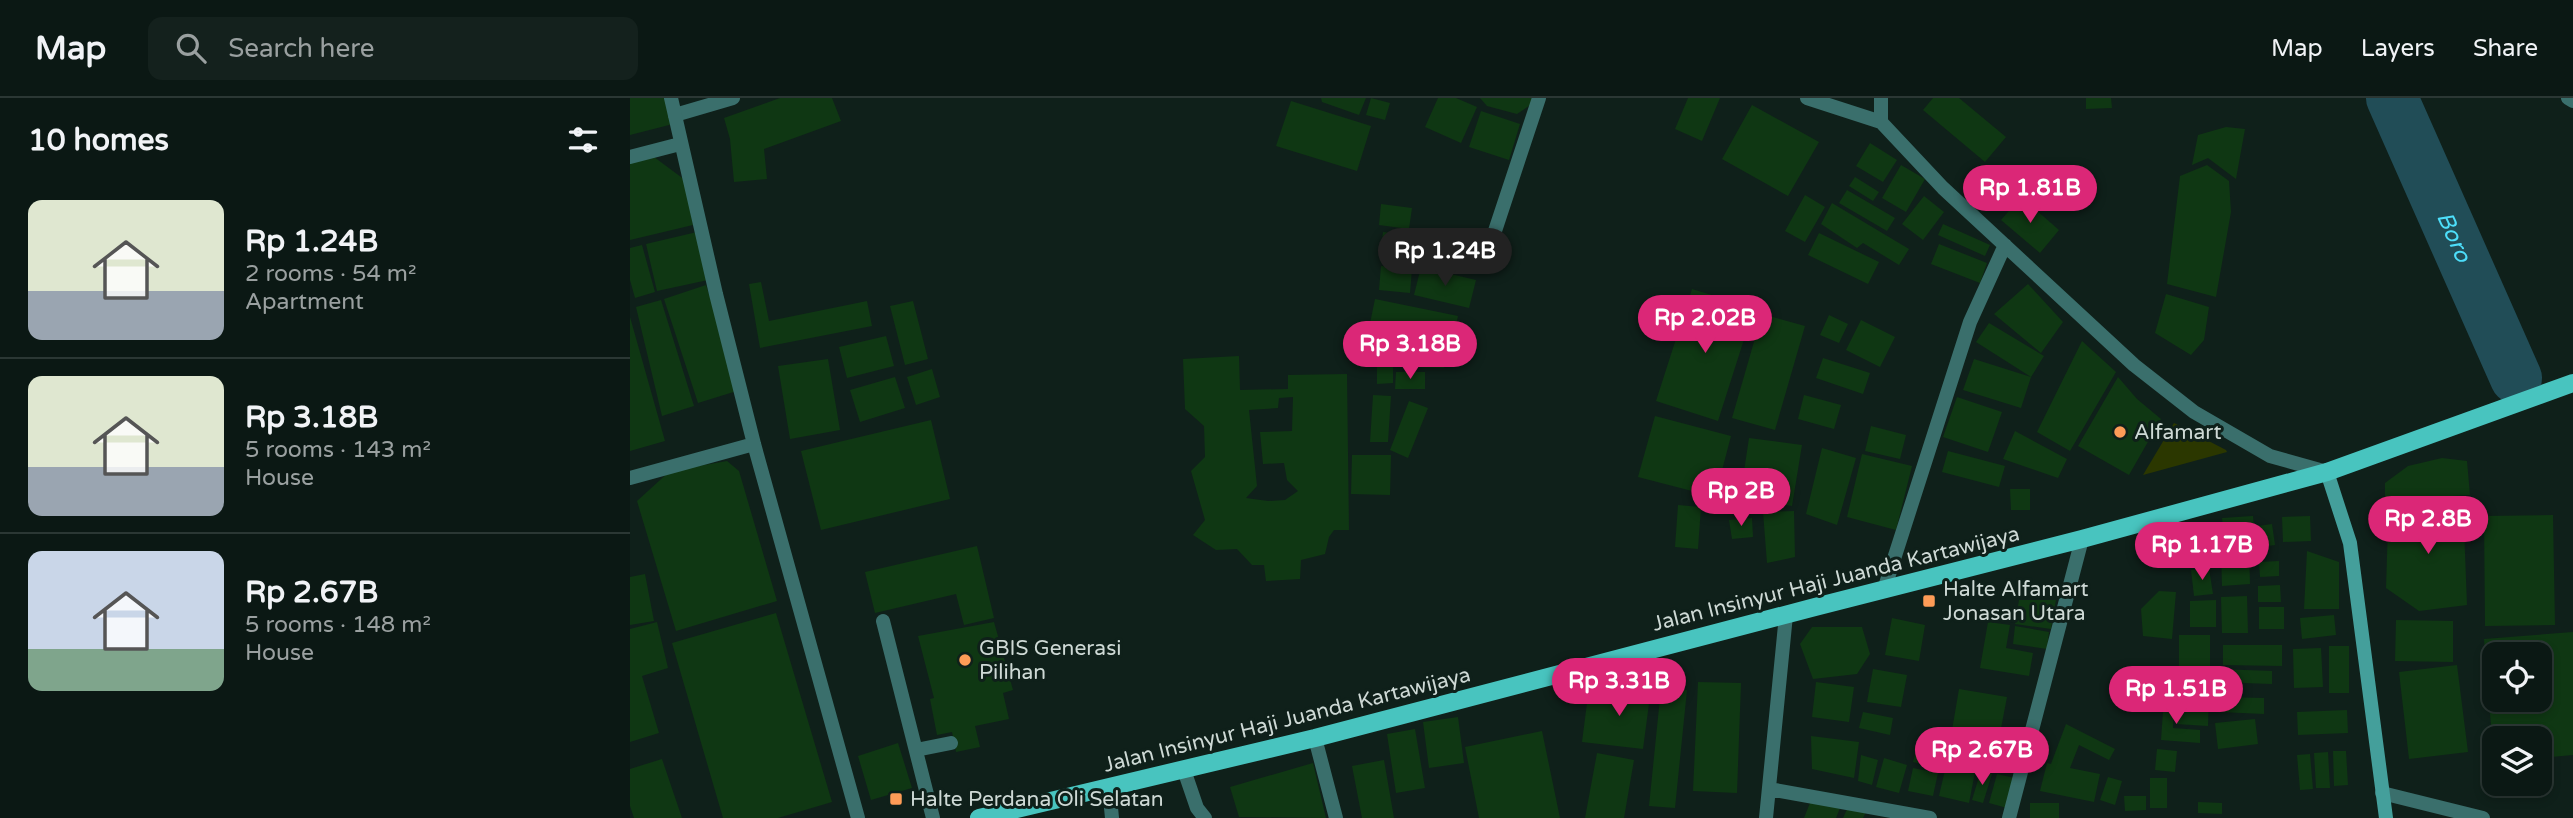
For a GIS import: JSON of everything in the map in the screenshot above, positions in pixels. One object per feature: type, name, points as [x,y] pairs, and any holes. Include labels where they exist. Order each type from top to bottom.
[{"type":"main road","name":"Jalan Insinyur Haji Juanda Kartawijaya","points":[[987,816],[1315,738],[2082,539],[2327,472],[2573,383]]},
{"type":"main road","points":[[2327,472],[2350,542],[2386,818]]},
{"type":"street","points":[[671,98],[754,444],[858,818]]},
{"type":"street","points":[[675,115],[733,98]]},
{"type":"street","points":[[1490,246],[1539,98]]},
{"type":"street","points":[[1807,98],[1881,122],[1943,188],[2134,365],[2194,412],[2270,456],[2327,472]]},
{"type":"street","points":[[1881,98],[1881,122]]},
{"type":"street","points":[[2568,98],[2573,101]]},
{"type":"street","points":[[630,158],[680,144]]},
{"type":"street","points":[[1884,590],[1970,322],[2005,245]]},
{"type":"street","points":[[630,478],[754,444]]},
{"type":"street","points":[[2009,818],[2082,539]]},
{"type":"street","points":[[1766,818],[1786,615]]},
{"type":"street","points":[[883,621],[933,818]]},
{"type":"street","points":[[1315,738],[1336,818]]},
{"type":"street","points":[[916,750],[951,743]]},
{"type":"street","points":[[1184,769],[1196,808],[1205,818]]},
{"type":"street","points":[[1109,787],[1112,818]]},
{"type":"street","points":[[1769,789],[1930,818]]},
{"type":"street","points":[[2382,793],[2483,818]]},
{"type":"green space","points":[[2174,423],[2227,452],[2143,475]]},
{"type":"building","points":[[630,98],[666,98],[673,124],[630,135]]},
{"type":"building","points":[[780,98],[832,98],[841,121],[764,149],[767,179],[734,182],[730,139],[724,118]]},
{"type":"building","points":[[1321,98],[1366,98],[1359,115],[1322,102]]},
{"type":"building","points":[[1371,98],[1390,103],[1385,120],[1366,115]]},
{"type":"building","points":[[1438,98],[1456,98],[1477,107],[1461,143],[1425,127]]},
{"type":"building","points":[[1480,98],[1534,98],[1532,104],[1517,114],[1487,106]]},
{"type":"building","points":[[1688,98],[1720,98],[1702,141],[1675,129]]},
{"type":"building","points":[[1933,98],[1959,98],[2006,137],[1985,162],[1923,110]]},
{"type":"building","points":[[2086,98],[2111,98],[2112,108],[2086,109]]},
{"type":"building","points":[[1291,101],[1371,126],[1357,171],[1276,146]]},
{"type":"building","points":[[1752,105],[1819,142],[1788,196],[1722,159]]},
{"type":"building","points":[[1481,111],[1520,124],[1509,160],[1469,147]]},
{"type":"building","points":[[2226,127],[2245,129],[2236,179],[2208,158],[2192,165],[2198,135]]},
{"type":"building","points":[[1870,143],[1897,160],[1883,182],[1856,166]]},
{"type":"building","points":[[654,157],[685,180],[693,225],[630,240],[630,163]]},
{"type":"building","points":[[1901,165],[1925,179],[1906,212],[1882,198]]},
{"type":"building","points":[[2207,165],[2229,181],[2231,212],[2216,297],[2167,284],[2180,176]]},
{"type":"building","points":[[1855,177],[1879,192],[1873,201],[1849,186]]},
{"type":"building","points":[[1847,190],[1895,218],[1887,231],[1839,203]]},
{"type":"building","points":[[1805,195],[1825,207],[1805,242],[1785,231]]},
{"type":"building","points":[[1924,196],[1944,212],[1923,240],[1902,224]]},
{"type":"building","points":[[2021,197],[2059,230],[2040,253],[2001,220]]},
{"type":"building","points":[[1832,203],[1909,249],[1899,265],[1863,243],[1857,248],[1821,224]]},
{"type":"building","points":[[1381,204],[1412,208],[1409,229],[1379,225]]},
{"type":"building","points":[[1943,224],[1990,245],[1985,256],[1938,235]]},
{"type":"building","points":[[1458,229],[1483,233],[1478,263],[1452,259]]},
{"type":"building","points":[[1419,231],[1453,234],[1451,256],[1418,253]]},
{"type":"building","points":[[697,232],[708,280],[657,291],[646,244]]},
{"type":"building","points":[[1383,232],[1411,235],[1408,262],[1380,258]]},
{"type":"building","points":[[1819,233],[1879,262],[1868,284],[1808,255]]},
{"type":"building","points":[[1939,244],[1987,263],[1980,283],[1931,264]]},
{"type":"building","points":[[642,245],[655,292],[635,298],[630,280],[630,248]]},
{"type":"building","points":[[1381,266],[1412,269],[1410,293],[1379,290]]},
{"type":"building","points":[[1421,267],[1476,280],[1469,308],[1414,295]]},
{"type":"building","points":[[761,282],[769,321],[867,301],[872,326],[760,348],[749,284]]},
{"type":"building","points":[[2028,284],[2063,322],[2041,353],[1994,314]]},
{"type":"building","points":[[706,285],[740,390],[698,403],[664,299]]},
{"type":"building","points":[[1692,289],[1754,308],[1718,421],[1656,401]]},
{"type":"building","points":[[2166,294],[2209,307],[2204,340],[2191,355],[2155,333]]},
{"type":"building","points":[[1375,299],[1458,316],[1444,368],[1407,367],[1412,343],[1368,333]]},
{"type":"building","points":[[661,300],[694,406],[662,416],[636,307]]},
{"type":"building","points":[[913,301],[928,359],[905,365],[890,306]]},
{"type":"building","points":[[1762,314],[1805,326],[1775,430],[1732,418]]},
{"type":"building","points":[[1829,315],[1848,324],[1839,343],[1820,335]]},
{"type":"building","points":[[630,317],[665,441],[630,451]]},
{"type":"building","points":[[1861,320],[1895,337],[1880,367],[1846,350]]},
{"type":"building","points":[[1989,323],[2044,356],[2031,377],[1976,342]]},
{"type":"building","points":[[886,336],[894,366],[847,378],[839,347]]},
{"type":"building","points":[[1376,340],[1401,347],[1397,364],[1372,358]]},
{"type":"building","points":[[2082,341],[2116,372],[2070,451],[2037,432]]},
{"type":"building","points":[[1239,356],[1240,390],[1288,389],[1288,375],[1347,374],[1349,530],[1334,530],[1329,537],[1325,554],[1301,560],[1300,579],[1266,581],[1264,565],[1252,565],[1237,549],[1216,550],[1193,535],[1205,520],[1191,471],[1205,457],[1204,426],[1185,409],[1183,359]],"holes":[[[1293,397],[1292,431],[1260,432],[1263,464],[1284,463],[1287,480],[1298,491],[1285,500],[1246,498],[1257,486],[1249,410],[1278,408],[1279,398]]]},
{"type":"building","points":[[1823,358],[1870,373],[1863,394],[1816,378]]},
{"type":"building","points":[[828,359],[840,430],[790,439],[778,366]]},
{"type":"building","points":[[1974,359],[2031,377],[2021,408],[1963,390]]},
{"type":"building","points":[[1393,365],[1393,383],[1377,384],[1377,366]]},
{"type":"building","points":[[932,369],[940,397],[916,405],[907,377]]},
{"type":"building","points":[[1396,372],[1425,372],[1425,389],[1395,389]]},
{"type":"building","points":[[895,377],[905,408],[860,422],[850,390]]},
{"type":"building","name":"Alfamart","points":[[2118,377],[2137,399],[2161,419],[2129,475],[2078,446]]},
{"type":"building","points":[[1373,395],[1391,396],[1388,442],[1370,442]]},
{"type":"building","points":[[1804,395],[1841,405],[1834,429],[1798,419]]},
{"type":"building","points":[[1957,397],[2002,412],[1988,452],[1943,437]]},
{"type":"building","points":[[1409,401],[1428,408],[1408,458],[1390,450]]},
{"type":"building","points":[[1655,416],[1731,436],[1715,497],[1638,477]]},
{"type":"building","points":[[931,420],[950,499],[821,530],[801,451]]},
{"type":"building","points":[[1871,426],[1906,435],[1900,459],[1865,451]]},
{"type":"building","points":[[2015,431],[2067,459],[2058,478],[2003,459]]},
{"type":"building","points":[[1749,438],[1802,445],[1792,506],[1740,498]]},
{"type":"building","points":[[1822,448],[1856,458],[1837,525],[1806,514]]},
{"type":"building","points":[[1948,451],[2005,466],[1999,487],[1942,472]]},
{"type":"building","points":[[1862,454],[1912,466],[1896,530],[1847,517]]},
{"type":"building","points":[[1352,455],[1391,455],[1390,495],[1351,494]]},
{"type":"building","points":[[2442,458],[2467,461],[2470,495],[2385,500],[2385,483],[2408,466]]},
{"type":"building","points":[[727,461],[739,471],[777,601],[676,631],[637,501],[670,471]]},
{"type":"building","points":[[2010,489],[2030,489],[2030,510],[2011,510]]},
{"type":"building","points":[[2463,501],[2467,605],[2419,611],[2386,588],[2388,525],[2403,508]]},
{"type":"building","points":[[1678,505],[1701,507],[1698,549],[1675,547]]},
{"type":"building","points":[[1794,511],[1795,557],[1767,563],[1763,512]]},
{"type":"building","points":[[2553,515],[2555,625],[2485,626],[2484,516]]},
{"type":"building","points":[[2253,516],[2255,539],[2225,542],[2222,518]]},
{"type":"building","points":[[2310,516],[2311,541],[2283,542],[2282,517]]},
{"type":"building","points":[[1752,518],[1753,537],[1732,539],[1729,520]]},
{"type":"building","points":[[2272,524],[2275,545],[2261,547],[2258,526]]},
{"type":"building","points":[[2193,545],[2210,545],[2211,562],[2193,562]]},
{"type":"building","points":[[977,546],[994,618],[964,625],[956,594],[875,613],[865,572]]},
{"type":"building","points":[[2249,550],[2250,584],[2222,586],[2221,551]]},
{"type":"building","points":[[2307,551],[2339,562],[2339,609],[2304,609]]},
{"type":"building","points":[[2279,561],[2279,576],[2260,577],[2259,562]]},
{"type":"building","points":[[2209,568],[2213,594],[2194,596],[2191,570]]},
{"type":"building","points":[[645,574],[654,621],[630,625],[630,577]]},
{"type":"building","points":[[2280,585],[2281,602],[2258,602],[2258,586]]},
{"type":"building","points":[[2159,591],[2176,592],[2172,639],[2143,636],[2141,609]]},
{"type":"building","points":[[2247,596],[2248,633],[2222,633],[2221,597]]},
{"type":"building","points":[[2019,600],[2056,600],[2051,629],[2015,624]]},
{"type":"building","points":[[2216,600],[2216,627],[2190,627],[2190,601]]},
{"type":"building","points":[[2259,607],[2284,607],[2284,629],[2259,629]]},
{"type":"building","points":[[776,613],[832,802],[778,818],[723,818],[672,643]]},
{"type":"building","points":[[2334,615],[2336,635],[2302,639],[2300,618]]},
{"type":"building","points":[[1892,618],[1925,625],[1919,661],[1885,655]]},
{"type":"building","points":[[2396,620],[2453,621],[2453,662],[2395,661]]},
{"type":"building","points":[[657,622],[668,668],[642,676],[659,733],[630,742],[630,629]]},
{"type":"building","name":"GBIS Generasi Pilihan","points":[[994,622],[1013,690],[1003,693],[1009,719],[975,726],[980,747],[956,752],[952,732],[937,735],[930,699],[934,698],[918,636]]},
{"type":"building","points":[[1988,622],[2010,625],[2006,648],[2033,653],[2029,676],[1980,668]]},
{"type":"building","points":[[2015,626],[2049,632],[2047,649],[2013,644]]},
{"type":"building","points":[[1812,627],[1862,627],[1870,654],[1857,674],[1813,679],[1800,644]]},
{"type":"building","points":[[2573,632],[2573,755],[2552,757],[2552,726],[2491,726],[2490,712],[2552,712],[2552,642],[2484,642],[2484,639]]},
{"type":"building","points":[[2179,635],[2210,635],[2210,677],[2179,677]]},
{"type":"building","points":[[2223,645],[2282,645],[2282,666],[2223,665]]},
{"type":"building","points":[[2329,646],[2349,646],[2349,693],[2329,693]]},
{"type":"building","points":[[2321,648],[2323,687],[2294,688],[2293,649]]},
{"type":"building","points":[[2457,665],[2468,752],[2409,759],[2399,672]]},
{"type":"building","points":[[1873,669],[1907,675],[1901,707],[1867,702]]},
{"type":"building","points":[[2217,669],[2272,671],[2272,684],[2217,682]]},
{"type":"building","points":[[1652,681],[1643,749],[1582,742],[1587,703]]},
{"type":"building","points":[[1698,682],[1741,683],[1737,793],[1693,791]]},
{"type":"building","points":[[1816,682],[1854,687],[1849,722],[1812,717]]},
{"type":"building","points":[[1661,688],[1687,690],[1675,808],[1649,806]]},
{"type":"building","points":[[1959,689],[2007,697],[1998,744],[1951,736]]},
{"type":"building","points":[[2178,694],[2209,696],[2208,726],[2176,724]]},
{"type":"building","points":[[2164,697],[2174,697],[2173,728],[2200,730],[2200,743],[2161,740]]},
{"type":"building","points":[[2221,697],[2264,698],[2264,714],[2220,712]]},
{"type":"building","points":[[2347,710],[2348,733],[2298,735],[2297,712]]},
{"type":"building","points":[[1863,712],[1893,718],[1890,735],[1859,728]]},
{"type":"building","points":[[1458,717],[1464,763],[1429,768],[1423,722]]},
{"type":"building","points":[[2255,719],[2258,744],[2218,749],[2215,723]]},
{"type":"building","points":[[2066,724],[2115,749],[2109,760],[2079,745],[2070,768],[2100,774],[2094,802],[2040,791],[2047,763],[2051,764]]},
{"type":"building","points":[[1415,729],[1425,788],[1396,793],[1387,734]]},
{"type":"building","points":[[1542,731],[1560,818],[1479,818],[1465,747]]},
{"type":"building","points":[[1811,736],[1859,742],[1854,778],[1812,769]]},
{"type":"building","points":[[898,743],[912,788],[871,800],[858,756]]},
{"type":"building","points":[[2157,749],[2177,751],[2175,772],[2155,770]]},
{"type":"building","points":[[1916,751],[1942,757],[1939,768],[1913,762]]},
{"type":"building","points":[[2333,751],[2346,751],[2348,785],[2334,786]]},
{"type":"building","points":[[2328,752],[2330,788],[2316,788],[2314,753]]},
{"type":"building","points":[[1597,753],[1634,760],[1624,818],[1585,818]]},
{"type":"building","points":[[2310,754],[2313,789],[2300,790],[2297,755]]},
{"type":"building","points":[[1861,755],[1878,760],[1872,785],[1858,781]]},
{"type":"building","points":[[1884,758],[1907,765],[1899,793],[1876,787]]},
{"type":"building","points":[[662,759],[682,818],[634,818],[630,806],[630,769]]},
{"type":"building","points":[[1384,760],[1394,818],[1362,818],[1352,766]]},
{"type":"building","points":[[1947,761],[1976,767],[1969,803],[1939,796]]},
{"type":"building","points":[[1313,763],[1326,818],[1239,817],[1230,787]]},
{"type":"building","points":[[1913,768],[1938,773],[1933,796],[1908,791]]},
{"type":"building","points":[[1981,770],[1992,774],[1983,803],[1972,800]]},
{"type":"building","points":[[1997,774],[2015,778],[2007,808],[1989,803]]},
{"type":"building","points":[[2108,777],[2122,781],[2115,805],[2100,800]]},
{"type":"building","points":[[2150,778],[2167,778],[2167,808],[2150,808]]},
{"type":"building","points":[[2124,796],[2146,796],[2146,810],[2125,811]]},
{"type":"building","points":[[1812,798],[1840,808],[1836,818],[1804,818]]},
{"type":"building","points":[[2198,802],[2222,803],[2222,814],[2198,813]]},
{"type":"building","points":[[2030,803],[2059,803],[2059,818],[2030,818]]},
{"type":"building","points":[[1849,805],[1866,812],[1863,818],[1843,818]]},
{"type":"waterway","name":"Boro","points":[[2392,98],[2516,378]]},
{"type":"place","name":"Alfamart","points":[[2120,432]]},
{"type":"place","name":"Halte Alfamart Jonasan Utara","points":[[1929,601]]},
{"type":"place","name":"GBIS Generasi Pilihan","points":[[965,660]]},
{"type":"place","name":"Halte Perdana Oli Selatan","points":[[896,799]]}]
